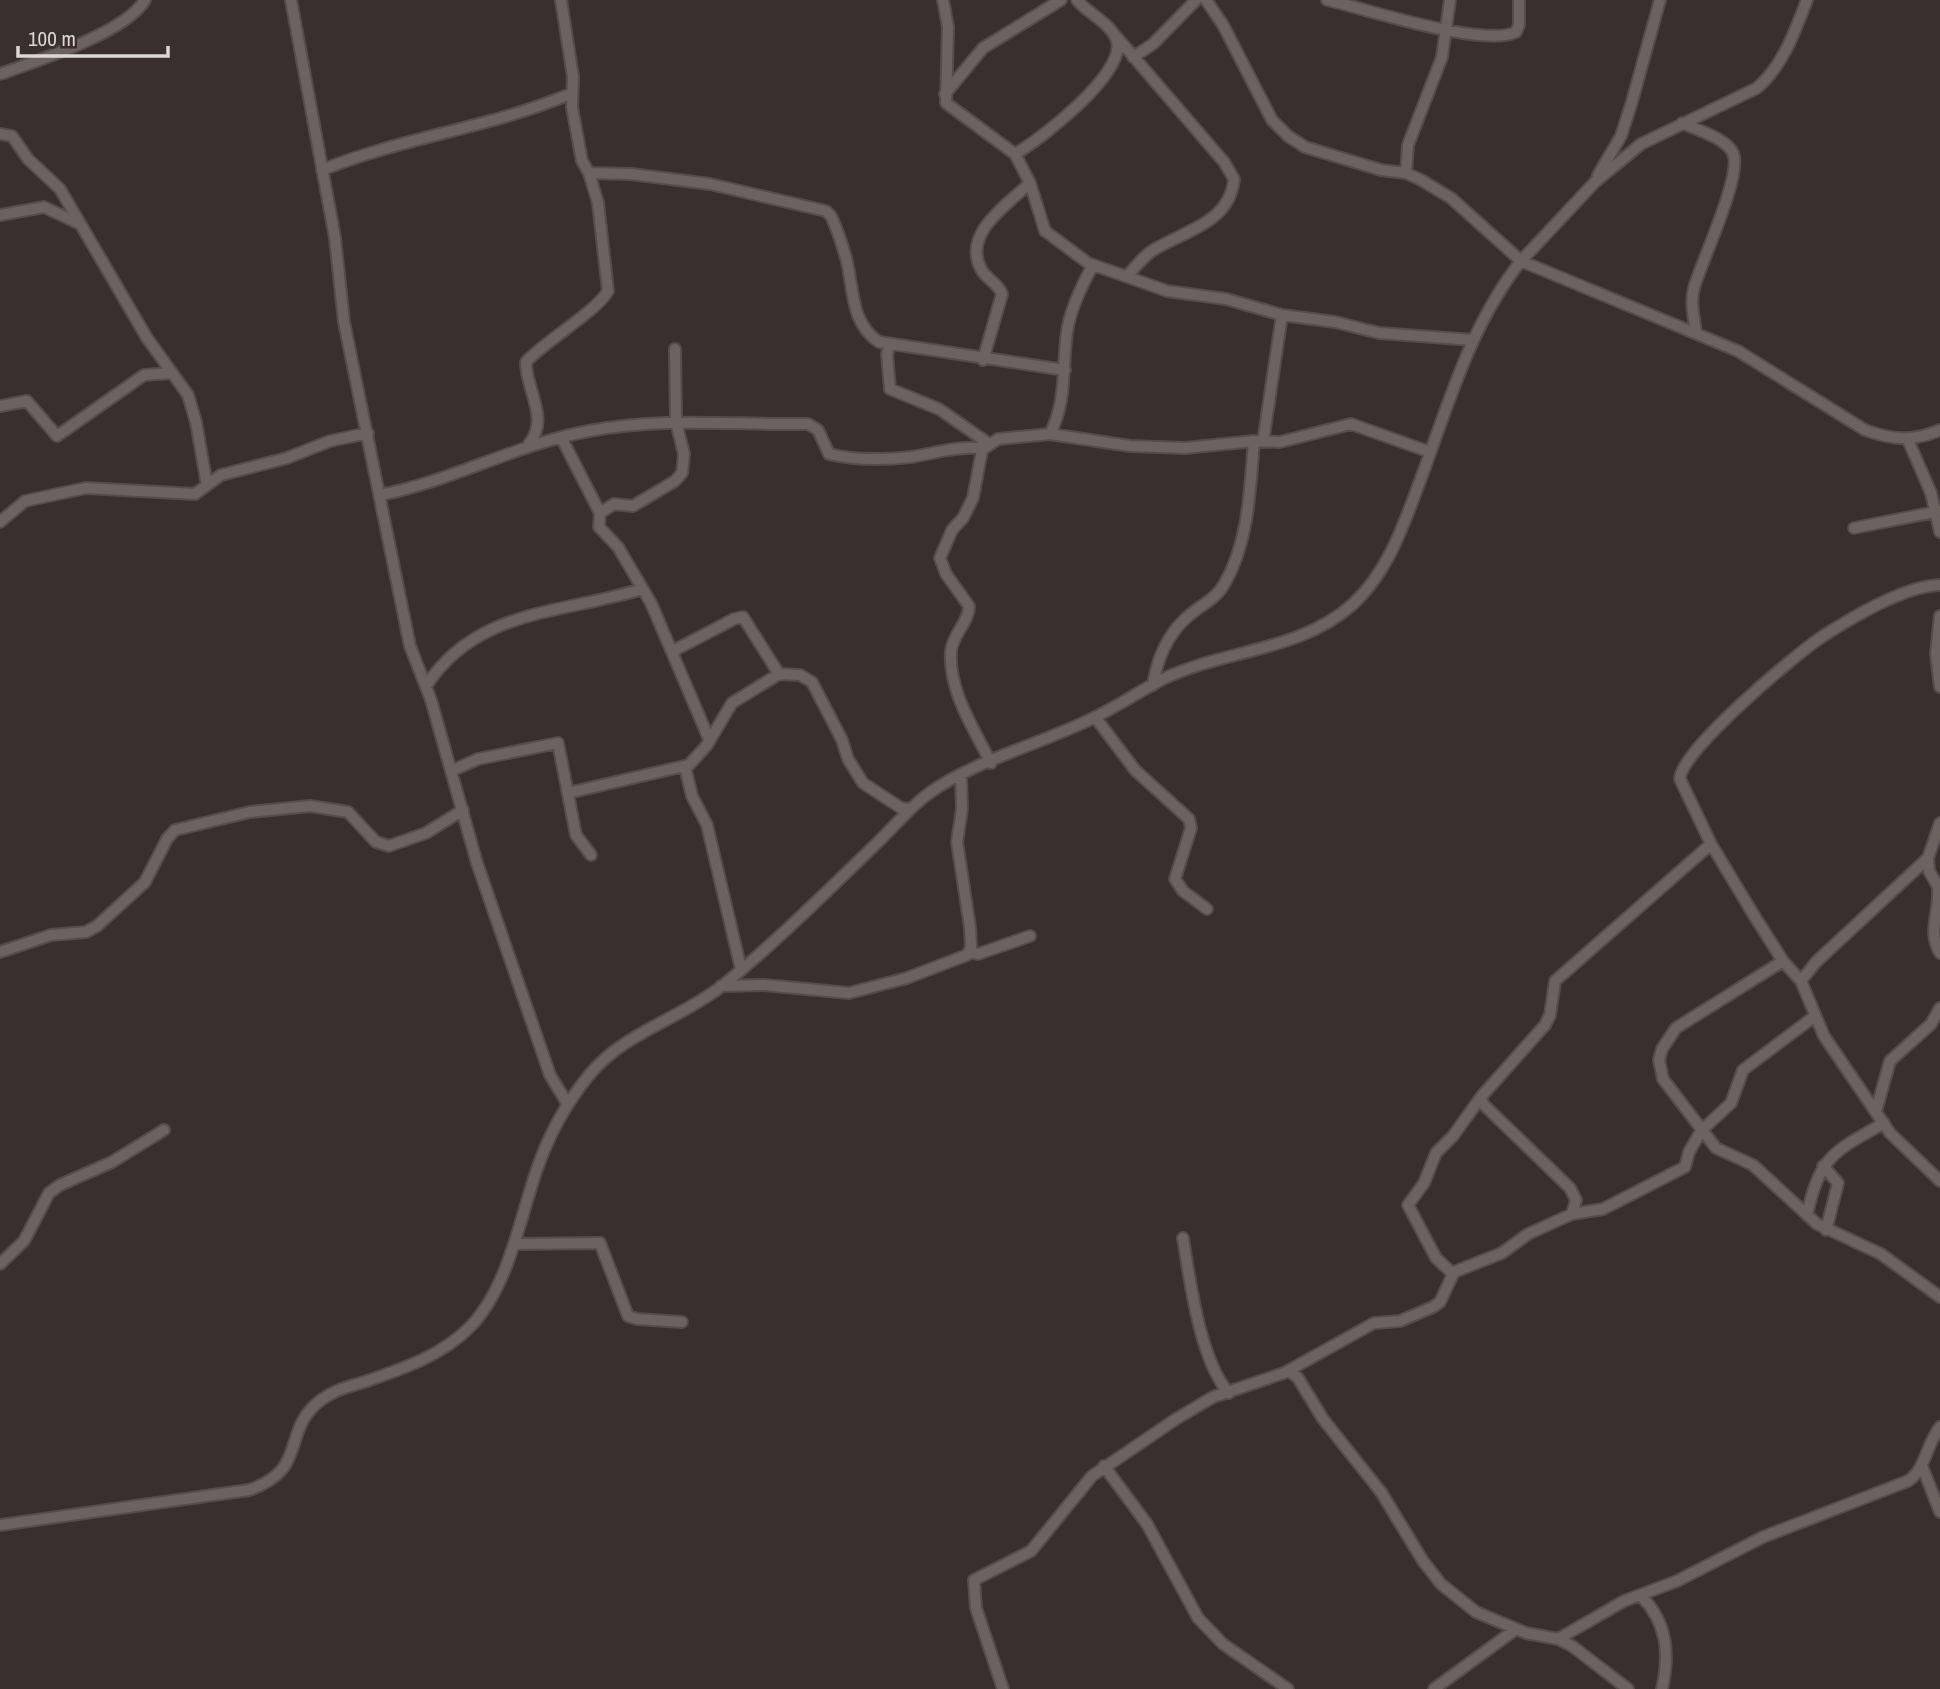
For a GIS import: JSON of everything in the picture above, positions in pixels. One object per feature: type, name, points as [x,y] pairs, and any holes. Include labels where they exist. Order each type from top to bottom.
[{"type":"street","points":[[0,74],[79,45],[132,15],[145,0]]},
{"type":"street","points":[[291,0],[335,238],[344,322],[408,636],[426,686],[477,863],[551,1075],[567,1103]]},
{"type":"street","points":[[529,444],[538,433],[539,421],[526,362],[562,329],[598,303],[608,291],[598,203],[589,173],[582,161],[570,94],[573,77],[561,0]]},
{"type":"street","points":[[943,0],[948,27],[946,103],[1015,154],[1030,183],[1045,231],[1093,265],[1167,291],[1226,299],[1282,315],[1335,322],[1379,333],[1473,340]]},
{"type":"street","points":[[945,95],[983,48],[1061,0]]},
{"type":"street","points":[[1077,0],[1114,34],[1224,162],[1234,179],[1230,196],[1219,215],[1148,253],[1127,276]]},
{"type":"street","points":[[1133,57],[1153,44],[1205,0],[1279,129],[1305,147],[1381,170],[1406,173],[1451,198],[1521,261],[1738,351],[1866,430],[1884,437],[1908,440],[1940,430]]},
{"type":"street","points":[[1327,0],[1446,30],[1484,36],[1511,34],[1519,25],[1519,0]]},
{"type":"street","points":[[1406,173],[1408,145],[1434,84],[1450,0]]},
{"type":"street","points":[[1595,182],[1624,125],[1660,0]]},
{"type":"street","points":[[0,1525],[249,1490],[271,1482],[289,1463],[304,1419],[319,1401],[334,1391],[429,1358],[468,1329],[489,1299],[516,1244],[536,1173],[567,1103],[594,1069],[617,1049],[695,1005],[722,986],[909,809],[939,786],[1096,717],[1190,667],[1304,635],[1350,607],[1387,558],[1473,340],[1491,303],[1521,261],[1595,182],[1641,144],[1757,88],[1766,80],[1786,49],[1807,0]]},
{"type":"street","points":[[1015,154],[1057,127],[1079,105],[1116,55],[1118,44],[1114,34]]},
{"type":"street","points":[[322,170],[374,150],[536,109],[570,94]]},
{"type":"street","points":[[1682,123],[1726,144],[1733,154],[1735,165],[1728,193],[1694,289],[1696,332]]},
{"type":"street","points":[[0,134],[12,136],[28,159],[54,182],[191,404],[207,485]]},
{"type":"street","points":[[589,173],[631,174],[710,184],[829,213],[846,258],[859,320],[870,337],[890,345],[1065,370]]},
{"type":"street","points":[[983,360],[1002,294],[980,268],[977,241],[989,222],[1030,183]]},
{"type":"street","points":[[0,215],[44,207],[80,224]]},
{"type":"street","points":[[1050,434],[1059,412],[1068,328],[1093,265]]},
{"type":"street","points":[[1153,685],[1156,664],[1164,646],[1185,618],[1203,606],[1225,583],[1249,507],[1258,442],[1282,315]]},
{"type":"street","points":[[890,345],[887,354],[890,389],[939,409],[985,446]]},
{"type":"street","points":[[600,513],[614,504],[633,506],[676,481],[682,473],[684,462],[676,422],[674,349]]},
{"type":"street","points":[[0,406],[27,401],[57,436],[144,375],[171,373]]},
{"type":"street","points":[[380,495],[449,477],[529,444],[633,424],[676,422],[808,424],[818,430],[829,454],[853,457],[904,457],[955,447],[985,446],[998,439],[1050,434],[1185,448],[1280,442],[1351,424],[1430,452]]},
{"type":"street","points":[[2,518],[25,501],[74,490],[103,488],[190,494],[221,475],[287,458],[330,440],[368,433]]},
{"type":"street","points":[[561,437],[600,513],[600,527],[618,547],[673,651],[695,702],[699,722],[709,739]]},
{"type":"street","points":[[1908,440],[1938,512],[1940,531]]},
{"type":"street","points":[[985,446],[972,498],[963,518],[951,530],[940,558],[946,574],[969,606],[951,649],[952,674],[956,689],[990,763]]},
{"type":"street","points":[[1854,527],[1938,512]]},
{"type":"street","points":[[1940,585],[1922,586],[1906,592],[1820,638],[1731,713],[1685,762],[1680,779],[1711,844],[1783,961],[1801,981],[1829,1044],[1892,1136],[1940,1181]]},
{"type":"street","points":[[426,686],[438,668],[479,634],[538,613],[642,589]]},
{"type":"street","points":[[673,651],[742,616],[779,674]]},
{"type":"street","points":[[1940,616],[1937,654],[1940,687]]},
{"type":"street","points":[[568,793],[685,767],[697,758],[737,699],[779,674],[800,675],[812,682],[863,783],[901,808],[909,809]]},
{"type":"street","points":[[1096,717],[1099,726],[1135,770],[1189,819],[1191,828],[1175,879],[1183,891],[1207,909]]},
{"type":"street","points":[[451,771],[478,759],[555,742],[563,756],[576,835],[591,855]]},
{"type":"street","points":[[685,767],[692,796],[706,820],[741,970]]},
{"type":"street","points":[[961,775],[962,809],[957,842],[970,927],[970,952]]},
{"type":"street","points":[[0,952],[51,935],[86,932],[97,926],[145,882],[167,839],[175,830],[250,812],[310,806],[348,812],[376,842],[389,846],[426,833],[463,810]]},
{"type":"street","points":[[1940,823],[1928,858],[1929,872],[1939,889],[1940,904],[1932,932],[1933,942],[1940,953]]},
{"type":"street","points":[[1452,1273],[1436,1258],[1408,1205],[1424,1183],[1436,1153],[1545,1025],[1550,1015],[1555,981],[1711,844]]},
{"type":"street","points":[[1801,981],[1816,962],[1928,858]]},
{"type":"street","points":[[722,986],[764,985],[849,993],[936,969],[970,952],[978,954],[1030,936]]},
{"type":"street","points":[[1783,961],[1676,1028],[1662,1049],[1659,1060],[1663,1079],[1701,1131],[1720,1151],[1747,1161],[1826,1230],[1881,1254],[1940,1297]]},
{"type":"street","points":[[1876,1111],[1890,1061],[1931,1024],[1940,1009]]},
{"type":"street","points":[[1003,1689],[976,1608],[974,1580],[1033,1549],[1071,1498],[1104,1466],[1213,1397],[1289,1371],[1374,1323],[1401,1321],[1438,1304],[1452,1273],[1502,1253],[1528,1234],[1572,1214],[1603,1209],[1678,1172],[1687,1164],[1689,1152],[1701,1131],[1731,1103],[1743,1069],[1815,1016]]},
{"type":"street","points":[[1481,1097],[1483,1104],[1570,1188],[1576,1200],[1572,1214]]},
{"type":"street","points":[[1807,1215],[1816,1177],[1823,1166],[1842,1146],[1884,1123]]},
{"type":"street","points":[[0,1264],[24,1241],[49,1194],[60,1185],[112,1162],[164,1130]]},
{"type":"street","points":[[1823,1166],[1838,1183],[1826,1230]]},
{"type":"street","points":[[1182,1238],[1192,1300],[1216,1375],[1228,1393]]},
{"type":"street","points":[[516,1244],[600,1243],[628,1316],[682,1322]]},
{"type":"street","points":[[1289,1371],[1297,1377],[1327,1425],[1381,1492],[1432,1574],[1476,1612],[1516,1629],[1558,1639],[1599,1664],[1628,1689]]},
{"type":"street","points":[[1558,1639],[1609,1608],[1641,1596],[1763,1537],[1899,1486],[1914,1477],[1922,1466],[1929,1441],[1940,1427]]},
{"type":"street","points":[[1104,1466],[1147,1524],[1198,1618],[1223,1644],[1288,1689]]},
{"type":"street","points":[[1922,1466],[1940,1512]]},
{"type":"street","points":[[1641,1596],[1655,1609],[1663,1626],[1667,1657],[1662,1689]]},
{"type":"street","points":[[1434,1689],[1516,1629]]}]
